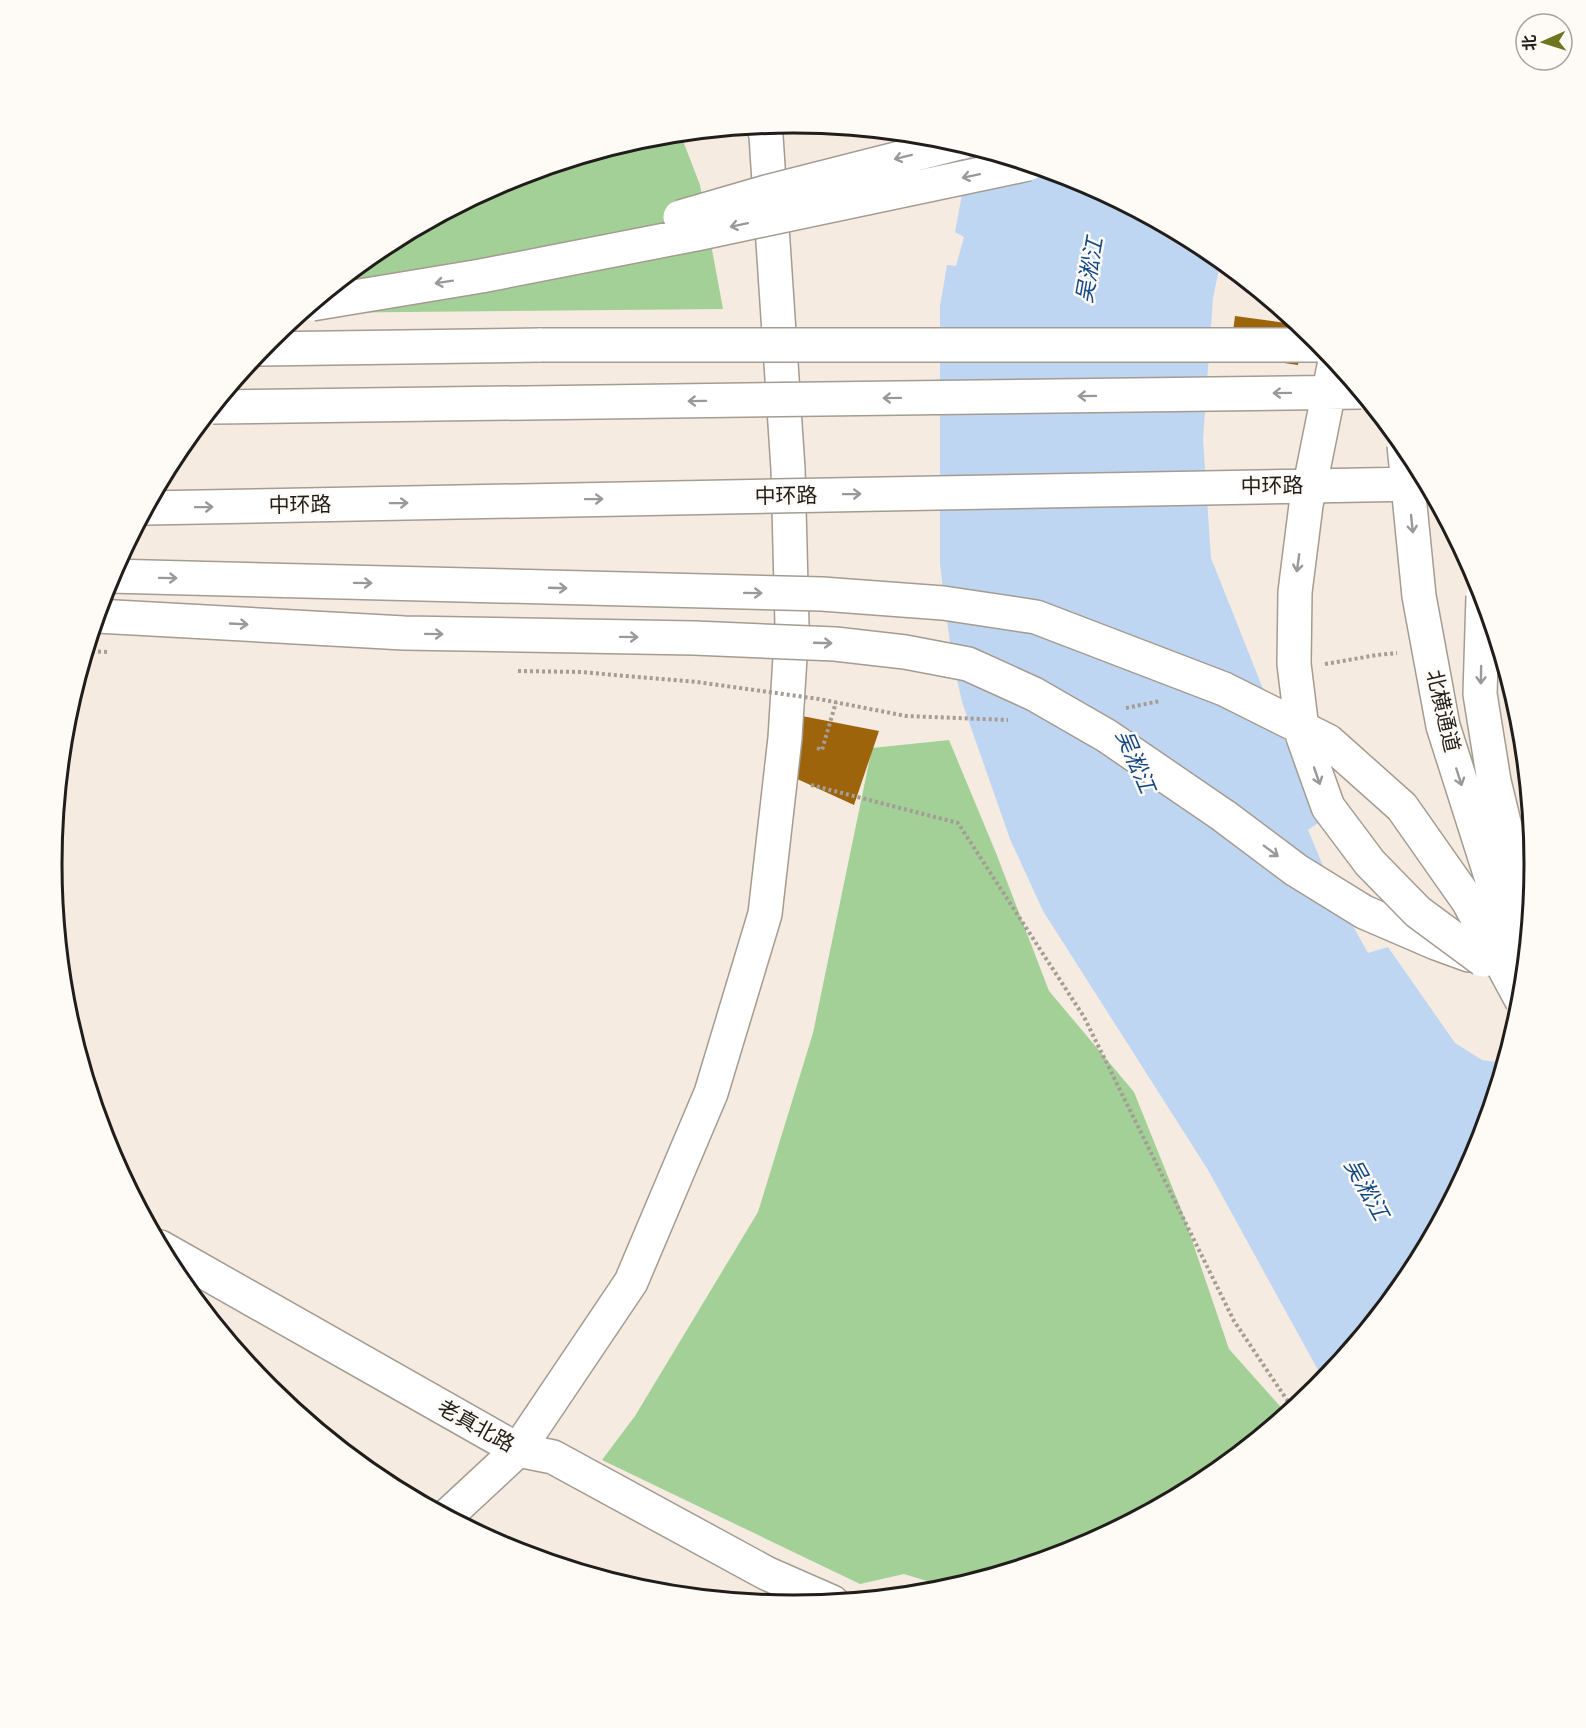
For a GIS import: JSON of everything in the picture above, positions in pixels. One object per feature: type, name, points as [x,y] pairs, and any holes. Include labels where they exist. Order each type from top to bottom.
[{"type":"main road","points":[[452,1511],[518,1450],[631,1282],[711,1093],[765,914],[781,777],[792,625],[788,469],[764,133]]},
{"type":"main road","points":[[481,276],[766,192],[940,148]]},
{"type":"main road","points":[[326,302],[481,276],[701,233],[1014,167]]},
{"type":"main road","points":[[274,349],[541,345],[1308,345]]},
{"type":"main road","points":[[1333,371],[1306,505],[1295,592],[1294,664],[1303,737],[1328,807],[1370,863],[1418,912],[1483,960]]},
{"type":"main road","points":[[223,407],[1351,392]]},
{"type":"main road","name":"北横通道","points":[[1406,466],[1419,596],[1443,726],[1493,883],[1519,950]]},
{"type":"main road","name":"中环路","points":[[155,508],[1417,484]]},
{"type":"main road","points":[[121,576],[822,594],[943,603],[1036,617],[1224,689],[1328,741],[1401,807],[1468,901],[1514,986]]},
{"type":"main road","points":[[105,616],[404,633],[694,638],[836,644],[905,652],[968,664],[1034,694],[1107,736],[1224,816],[1296,870],[1364,912],[1436,943],[1516,971]]},
{"type":"main road","points":[[1482,619],[1480,694],[1494,781],[1523,899]]},
{"type":"main road","name":"老真北路","points":[[176,1256],[518,1450],[553,1457],[766,1573],[815,1595]]},
{"type":"path","points":[[93,651],[109,652]]},
{"type":"path","points":[[1319,664],[1399,653]]},
{"type":"path","points":[[511,670],[580,672],[697,682],[819,699],[906,716],[1009,720]]},
{"type":"path","points":[[1126,708],[1161,701]]},
{"type":"path","points":[[781,777],[958,823],[1084,1017],[1234,1321],[1288,1402]]},
{"type":"green space","points":[[683,141],[700,185],[723,309],[312,313],[387,256],[469,208],[558,171],[604,157]]},
{"type":"green space","points":[[949,740],[996,853],[1049,991],[1134,1092],[1183,1214],[1229,1349],[1282,1408],[1238,1444],[1199,1472],[1117,1520],[1073,1540],[982,1571],[936,1581],[930,1582],[904,1574],[860,1584],[602,1460],[635,1416],[758,1212],[813,1033],[872,748]]},
{"type":"water","name":"吴淞江","points":[[969,154],[1028,171],[1117,208],[1159,231],[1219,270],[1213,298],[1203,439],[1211,558],[1273,714],[1321,821],[1308,830],[1334,892],[1368,953],[1388,947],[1455,1043],[1482,1060],[1497,1062],[1469,1144],[1426,1230],[1373,1309],[1319,1372],[1208,1170],[1043,911],[1010,839],[962,702],[952,657],[940,564],[940,306],[947,265],[956,266],[964,237],[955,232]]},
{"type":"building","points":[[1235,316],[1284,323],[1301,339],[1298,365],[1230,355]]},
{"type":"building","points":[[802,716],[879,731],[854,805],[795,778]]}]
